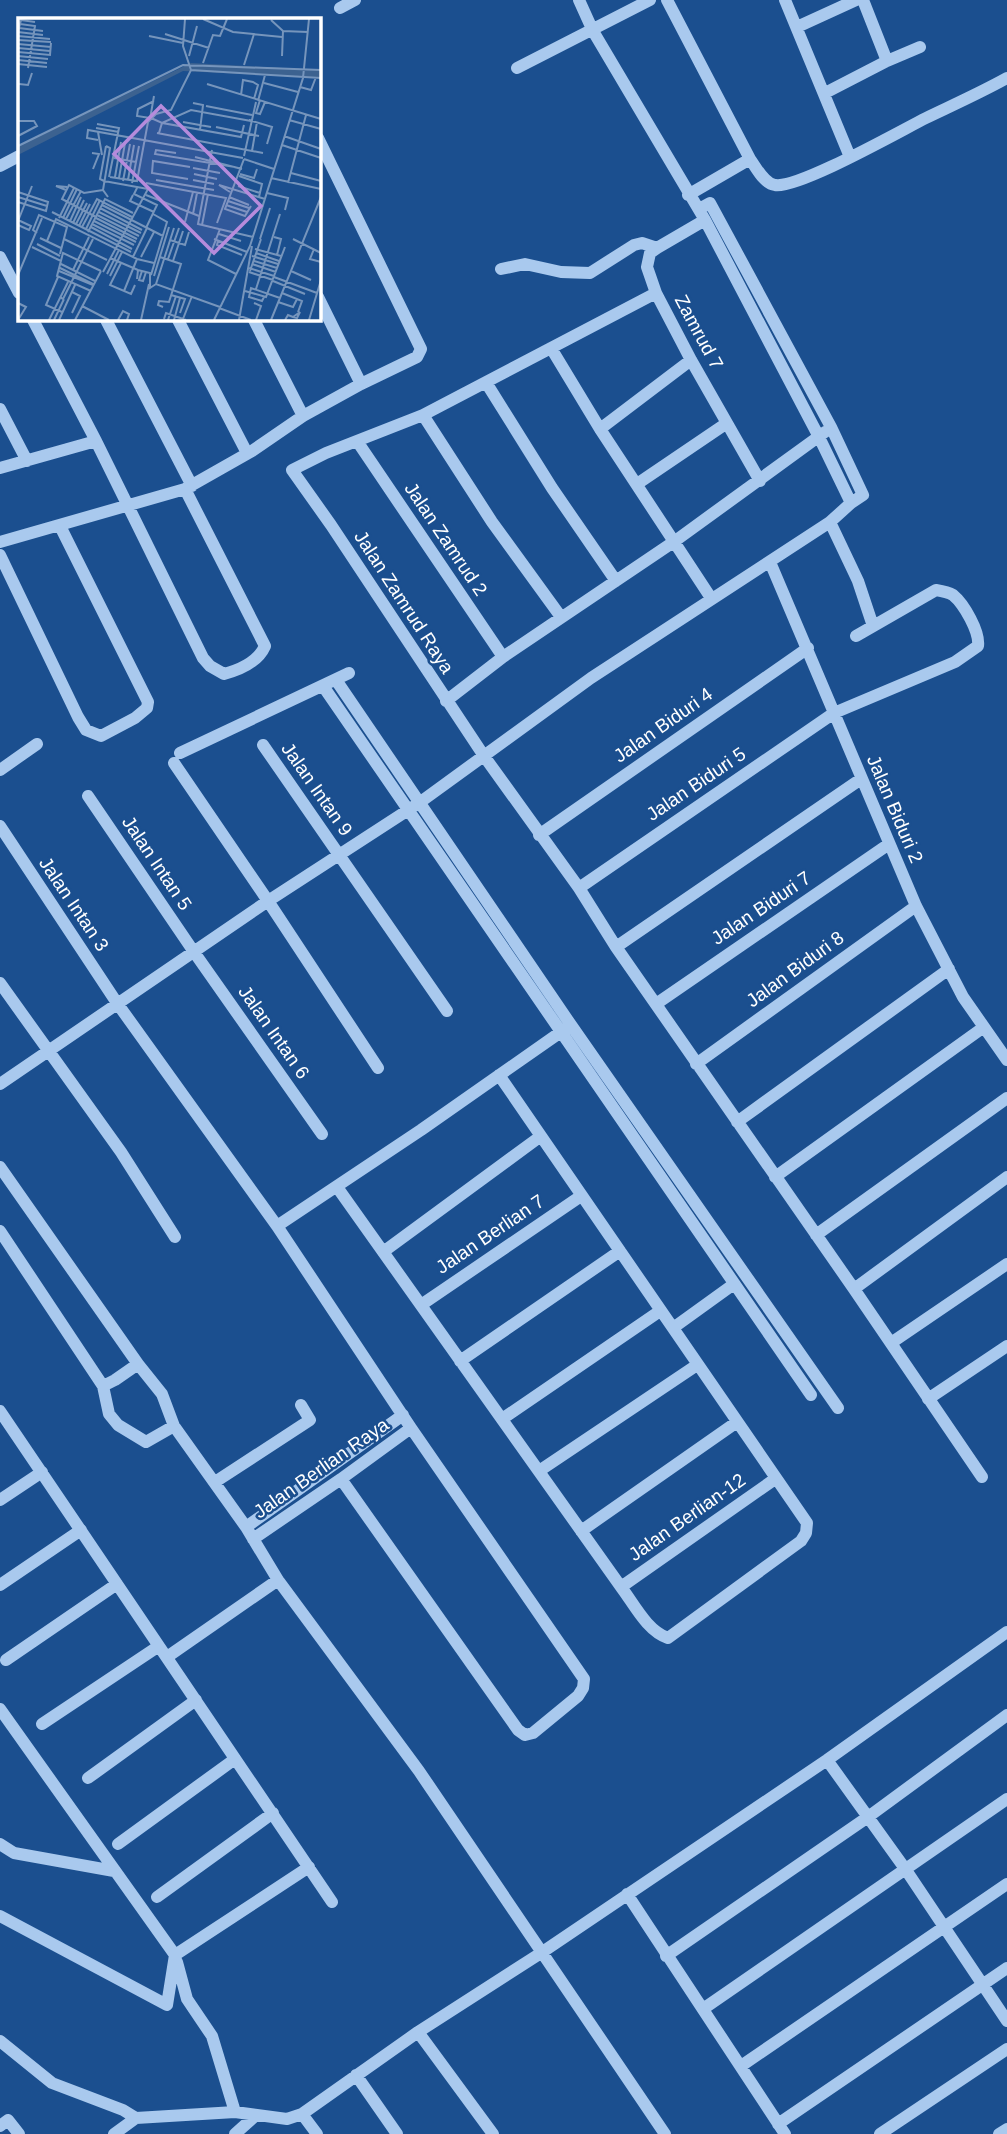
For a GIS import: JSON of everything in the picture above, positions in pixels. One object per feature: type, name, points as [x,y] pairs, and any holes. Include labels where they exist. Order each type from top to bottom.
[{"type":"street","points":[[340,8],[355,0]]},
{"type":"street","points":[[579,0],[593,31],[702,215],[819,437],[850,503]]},
{"type":"street","points":[[517,68],[650,0]]},
{"type":"street","points":[[667,0],[750,159],[763,177],[777,186],[792,183],[850,157],[927,117],[974,97],[1007,78]]},
{"type":"street","points":[[785,0],[850,157]]},
{"type":"street","points":[[797,27],[856,0]]},
{"type":"street","points":[[863,0],[887,61]]},
{"type":"street","points":[[825,93],[920,47]]},
{"type":"street","points":[[0,542],[188,487],[303,416],[417,357],[421,349],[320,142]]},
{"type":"street","points":[[0,166],[18,157]]},
{"type":"street","points":[[688,195],[750,159]]},
{"type":"street","points":[[0,1084],[268,901],[414,806],[591,677],[830,523],[850,503],[863,495],[831,427],[710,203],[702,215],[657,248],[642,243],[634,245],[590,273],[561,272],[525,264],[501,269]]},
{"type":"street","name":"Zamrud 7","points":[[657,248],[650,253],[647,267],[656,293],[760,481]]},
{"type":"street","points":[[0,257],[18,290]]},
{"type":"street","points":[[0,289],[18,290]]},
{"type":"street","points":[[357,441],[423,415],[486,384],[656,293]]},
{"type":"street","points":[[320,301],[361,384]]},
{"type":"street","points":[[33,320],[203,658],[210,666],[224,674],[237,671],[258,657],[265,646],[106,320]]},
{"type":"street","points":[[178,320],[247,453]]},
{"type":"street","points":[[254,320],[303,416]]},
{"type":"street","points":[[551,348],[600,429],[711,598]]},
{"type":"street","points":[[600,429],[691,360]]},
{"type":"street","points":[[486,384],[552,488],[616,581]]},
{"type":"street","points":[[0,409],[27,461]]},
{"type":"street","points":[[423,415],[492,522],[561,617]]},
{"type":"street","points":[[637,484],[727,423]]},
{"type":"street","points":[[446,701],[503,657],[760,481],[831,427]]},
{"type":"street","points":[[0,468],[96,441]]},
{"type":"street","name":"Jalan Zamrud Raya","points":[[357,441],[292,470],[331,524],[446,701],[579,888],[696,1064],[982,1477]]},
{"type":"street","name":"Jalan Zamrud 2","points":[[357,441],[503,657]]},
{"type":"street","points":[[830,523],[858,581],[873,626],[856,636]]},
{"type":"street","points":[[0,555],[78,717],[86,730],[101,736],[135,718],[148,708],[148,702],[60,526]]},
{"type":"street","name":"Jalan Biduri 2","points":[[770,562],[916,906],[964,997],[1007,1060]]},
{"type":"street","name":"Jalan Biduri 5","points":[[579,888],[834,713],[955,662],[978,646],[979,637],[971,620],[954,596],[945,591],[936,590],[873,626]]},
{"type":"street","name":"Jalan Biduri 4","points":[[539,835],[808,648]]},
{"type":"street","points":[[349,673],[177,758],[378,1068]]},
{"type":"street","points":[[336,680],[404,791],[524,968],[669,1177],[779,1323],[838,1408]]},
{"type":"street","points":[[323,686],[404,791]]},
{"type":"street","points":[[0,770],[37,744]]},
{"type":"street","name":"Jalan Intan 9","points":[[263,745],[447,1011]]},
{"type":"street","points":[[616,947],[861,779]]},
{"type":"street","name":"Jalan Intan 5","points":[[88,796],[194,952]]},
{"type":"street","name":"Jalan Intan 3","points":[[0,826],[117,1003],[277,1226],[583,1679],[583,1688],[578,1696],[533,1733],[525,1735],[518,1730],[341,1479]]},
{"type":"street","name":"Jalan Biduri 7","points":[[656,1004],[889,844]]},
{"type":"street","name":"Jalan Biduri 8","points":[[696,1064],[916,906]]},
{"type":"street","name":"Jalan Intan 6","points":[[194,952],[323,1134]]},
{"type":"street","points":[[737,1122],[949,969]]},
{"type":"street","points":[[0,983],[121,1153],[176,1237]]},
{"type":"street","points":[[775,1177],[984,1027]]},
{"type":"street","points":[[277,1226],[566,1028]]},
{"type":"street","points":[[337,1187],[621,1587],[650,1626],[668,1638],[801,1541],[806,1533],[807,1523],[499,1075]]},
{"type":"street","points":[[816,1235],[1007,1098]]},
{"type":"street","points":[[383,1252],[541,1136]]},
{"type":"street","points":[[0,1167],[4,1182],[162,1394],[174,1426],[215,1482],[278,1580],[419,1771],[665,2134]]},
{"type":"street","points":[[669,1177],[734,1283],[811,1395]]},
{"type":"street","points":[[854,1289],[1007,1177]]},
{"type":"street","name":"Jalan Berlian 7","points":[[421,1305],[582,1196]]},
{"type":"street","points":[[0,1231],[103,1385],[109,1414],[118,1425],[146,1442],[174,1426]]},
{"type":"street","points":[[460,1361],[620,1251]]},
{"type":"street","points":[[891,1343],[1007,1264]]},
{"type":"street","points":[[673,1328],[734,1283]]},
{"type":"street","points":[[502,1419],[660,1311]]},
{"type":"street","points":[[767,1331],[779,1323]]},
{"type":"street","points":[[928,1399],[1007,1346]]},
{"type":"street","points":[[103,1385],[138,1364]]},
{"type":"street","points":[[539,1471],[697,1365]]},
{"type":"street","points":[[215,1482],[310,1420],[301,1405]]},
{"type":"street","points":[[1,1413],[332,1902]]},
{"type":"street","name":"Jalan Berlian Raya","points":[[249,1533],[403,1415]]},
{"type":"street","points":[[581,1531],[737,1423]]},
{"type":"street","name":"Jalan Berlian Raya","points":[[249,1533],[341,1479],[411,1428]]},
{"type":"street","points":[[0,1500],[42,1472]]},
{"type":"street","name":"Jalan Berlian-12","points":[[621,1587],[775,1479]]},
{"type":"street","points":[[0,1585],[80,1530]]},
{"type":"street","points":[[42,1724],[278,1580]]},
{"type":"street","points":[[6,1660],[117,1584]]},
{"type":"street","points":[[114,2134],[136,2119],[235,2112],[286,2119],[302,2114],[418,2032],[541,1953],[827,1760],[1007,1632]]},
{"type":"street","points":[[88,1778],[196,1700]]},
{"type":"street","points":[[0,1709],[175,1955],[187,1999],[212,2036],[235,2112]]},
{"type":"street","points":[[666,1956],[868,1817],[1007,1715]]},
{"type":"street","points":[[118,1844],[236,1759]]},
{"type":"street","points":[[827,1760],[906,1870],[1007,2021]]},
{"type":"street","points":[[703,2009],[1007,1799]]},
{"type":"street","points":[[157,1897],[272,1813]]},
{"type":"street","points":[[0,1844],[14,1853],[114,1871]]},
{"type":"street","points":[[0,1916],[167,2005],[175,1955],[309,1867]]},
{"type":"street","points":[[741,2066],[1007,1884]]},
{"type":"street","points":[[627,1894],[781,2129],[1007,1968]]},
{"type":"street","points":[[418,2032],[492,2134]]},
{"type":"street","points":[[0,2041],[52,2083],[123,2110],[136,2119]]},
{"type":"street","points":[[880,2134],[1007,2049]]},
{"type":"street","points":[[356,2076],[397,2134]]},
{"type":"street","points":[[302,2114],[317,2134]]},
{"type":"street","points":[[240,2133],[255,2116]]},
{"type":"street","points":[[0,2126],[8,2120],[19,2134]]},
{"type":"street","points":[[999,2134],[1007,2129]]}]
